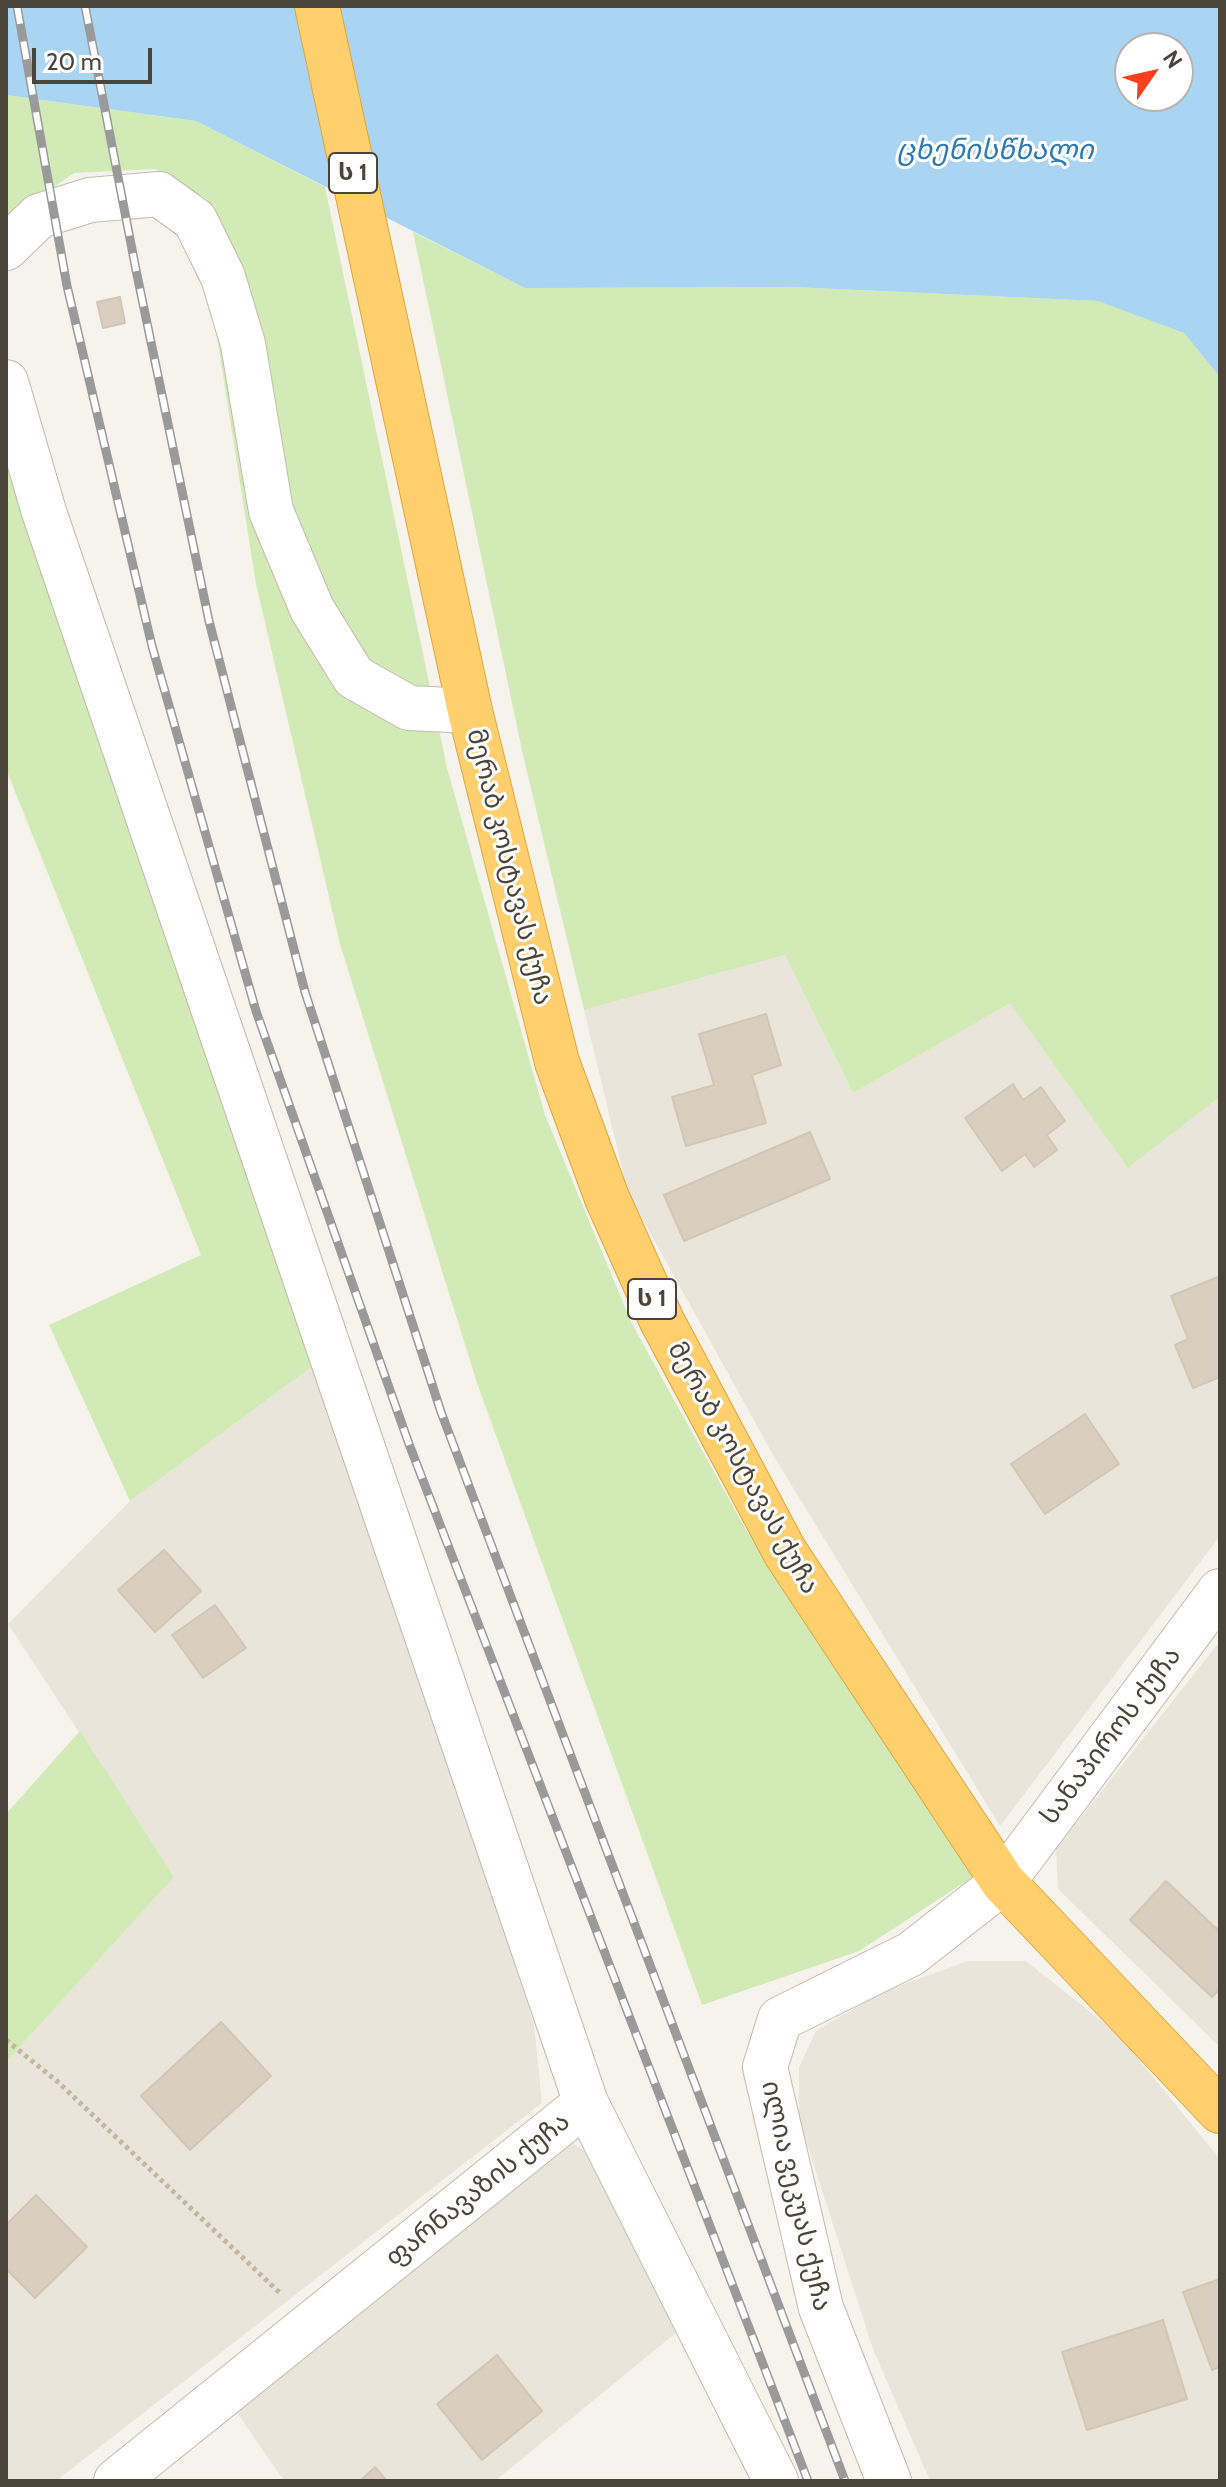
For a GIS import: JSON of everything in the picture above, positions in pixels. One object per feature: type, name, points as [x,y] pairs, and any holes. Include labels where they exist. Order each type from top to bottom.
[{"type":"highway","name":"მერაბ კოსტავას ქუჩა","points":[[317,6],[470,711],[557,1062],[607,1198],[662,1321],[785,1552],[1003,1882],[1220,2111]]},
{"type":"street","points":[[6,248],[39,216],[90,200],[159,194],[195,220],[223,277],[243,344],[271,511],[312,609],[354,677],[409,708],[470,711]]},
{"type":"street","points":[[6,382],[44,512],[586,2103]]},
{"type":"street","name":"სანაპიროს ქუჩა","points":[[1003,1882],[1220,1591]]},
{"type":"street","name":"ილია ვეკუას ქუჩა","points":[[889,2481],[821,2308],[765,2067],[780,2019],[911,1954],[1003,1882]]},
{"type":"street","name":"ფარნავაზის ქუჩა","points":[[116,2481],[586,2103],[776,2481]]},
{"type":"path","points":[[6,2040],[58,2082],[288,2301]]},
{"type":"shaded area","points":[[785,955],[853,1093],[1010,1002],[1128,1168],[1220,1097],[1220,1536],[1000,1826],[776,1460],[628,1193],[584,1010]]},
{"type":"shaded area","points":[[317,1363],[534,2024],[542,2103],[56,2481],[6,2481],[6,2062],[174,1877],[8,1624],[130,1501]]},
{"type":"shaded area","points":[[1220,1641],[1220,2047],[1058,1889],[1056,1849]]},
{"type":"shaded area","points":[[968,1961],[1026,1961],[1118,2034],[1220,2159],[1220,2481],[930,2481],[873,2349],[799,2119],[799,2067],[816,2031],[882,1992]]},
{"type":"shaded area","points":[[568,2140],[591,2156],[677,2332],[495,2481],[284,2481],[234,2408]]},
{"type":"green space","points":[[6,95],[196,121],[325,187],[447,768],[545,1115],[632,1324],[745,1528],[973,1877],[859,1951],[702,2005],[477,1383],[340,944],[256,584],[209,287],[254,301],[207,199],[155,169],[74,173],[6,221]]},
{"type":"green space","points":[[413,232],[525,288],[794,287],[1099,301],[1184,333],[1220,377],[1220,1097],[1128,1168],[1010,1003],[853,1093],[785,955],[584,1010],[523,755]]},
{"type":"green space","points":[[6,466],[317,1363],[130,1501],[49,1325],[201,1255],[6,769]]},
{"type":"green space","points":[[80,1731],[174,1877],[6,2062],[6,1814]]},
{"type":"water","name":"ცხენისწხალი","points":[[6,6],[1220,6],[1220,377],[1184,333],[1098,301],[794,287],[525,288],[196,121],[6,95]]},
{"type":"building","points":[[120,297],[125,323],[103,328],[97,302]]},
{"type":"building","points":[[766,1014],[781,1065],[752,1075],[766,1123],[686,1146],[672,1097],[714,1085],[699,1034]]},
{"type":"building","points":[[1013,1084],[1023,1100],[1041,1087],[1065,1121],[1047,1135],[1057,1150],[1034,1167],[1025,1154],[1002,1171],[965,1118]]},
{"type":"building","points":[[810,1132],[830,1179],[684,1241],[664,1195]]},
{"type":"building","points":[[1218,1277],[1220,1377],[1193,1388],[1175,1345],[1188,1339],[1171,1296]]},
{"type":"building","points":[[1085,1414],[1119,1464],[1045,1514],[1011,1464]]},
{"type":"building","points":[[164,1550],[201,1591],[155,1632],[118,1590]]},
{"type":"building","points":[[215,1605],[246,1648],[203,1678],[172,1635]]},
{"type":"building","points":[[1166,1881],[1220,1932],[1220,1989],[1212,1997],[1130,1920]]},
{"type":"building","points":[[221,2022],[271,2076],[190,2150],[141,2096]]},
{"type":"building","points":[[36,2195],[87,2247],[35,2298],[6,2269],[6,2225]]},
{"type":"building","points":[[1220,2279],[1220,2367],[1212,2370],[1183,2292]]},
{"type":"building","points":[[1163,2320],[1187,2399],[1087,2430],[1062,2352]]},
{"type":"building","points":[[497,2355],[542,2411],[482,2460],[437,2404]]},
{"type":"building","points":[[375,2467],[387,2481],[360,2481]]},
{"type":"railway","points":[[17,6],[67,286],[152,646],[256,1011],[409,1444],[808,2481]]},
{"type":"railway","points":[[85,6],[209,621],[305,992],[441,1412],[845,2481]]}]
